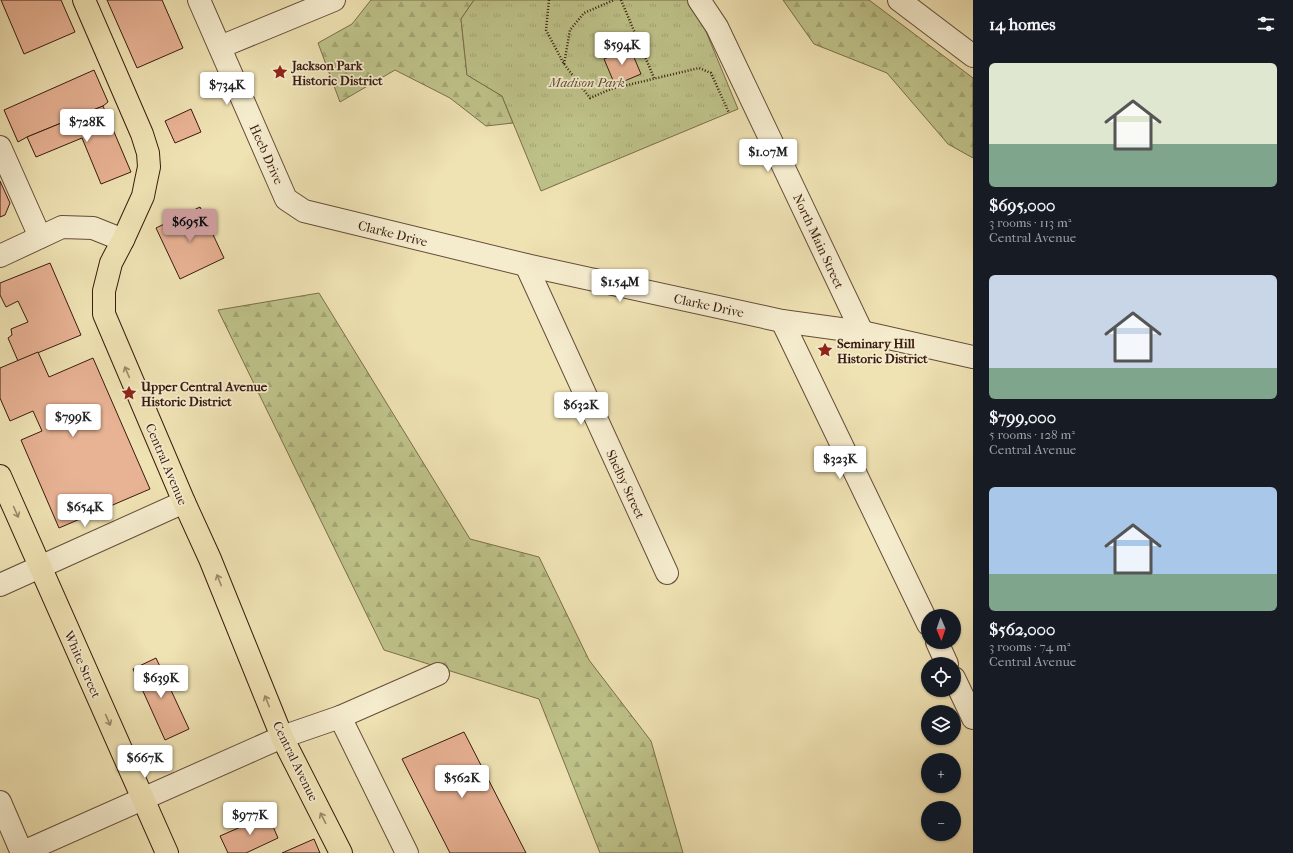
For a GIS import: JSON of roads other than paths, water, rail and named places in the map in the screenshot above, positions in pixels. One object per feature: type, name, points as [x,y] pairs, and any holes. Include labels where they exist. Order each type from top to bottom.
[{"type":"main road","name":"Central Avenue","points":[[84,0],[142,134],[148,153],[149,167],[143,196],[111,263],[104,291],[104,314],[184,502],[210,559],[282,737],[341,853]]},
{"type":"main road","name":"White Street","points":[[0,476],[144,798],[167,853]]},
{"type":"street","name":"Heeb Drive","points":[[199,0],[286,199]]},
{"type":"street","points":[[220,47],[334,0]]},
{"type":"street","name":"North Main Street","points":[[699,0],[717,27],[862,332]]},
{"type":"street","points":[[899,0],[973,56]]},
{"type":"street","points":[[0,147],[40,237]]},
{"type":"street","name":"Clarke Drive","points":[[286,199],[304,211],[526,265],[782,321],[862,332],[973,357]]},
{"type":"street","points":[[0,256],[62,227],[93,228],[123,240]]},
{"type":"street","name":"Shelby Street","points":[[526,265],[667,573]]},
{"type":"street","points":[[782,321],[921,609]]},
{"type":"street","points":[[0,585],[184,502]]},
{"type":"street","points":[[0,802],[22,853],[282,737],[340,717],[438,674]]},
{"type":"street","points":[[961,693],[973,718]]},
{"type":"street","points":[[340,717],[407,853]]},
{"type":"place","name":"Jackson Park Historic District","points":[[280,72]]},
{"type":"place","name":"Seminary Hill Historic District","points":[[825,350]]},
{"type":"place","name":"Upper Central Avenue Historic District","points":[[129,393]]},
{"type":"park label","name":"Madison Park","points":[[587,82]]}]
